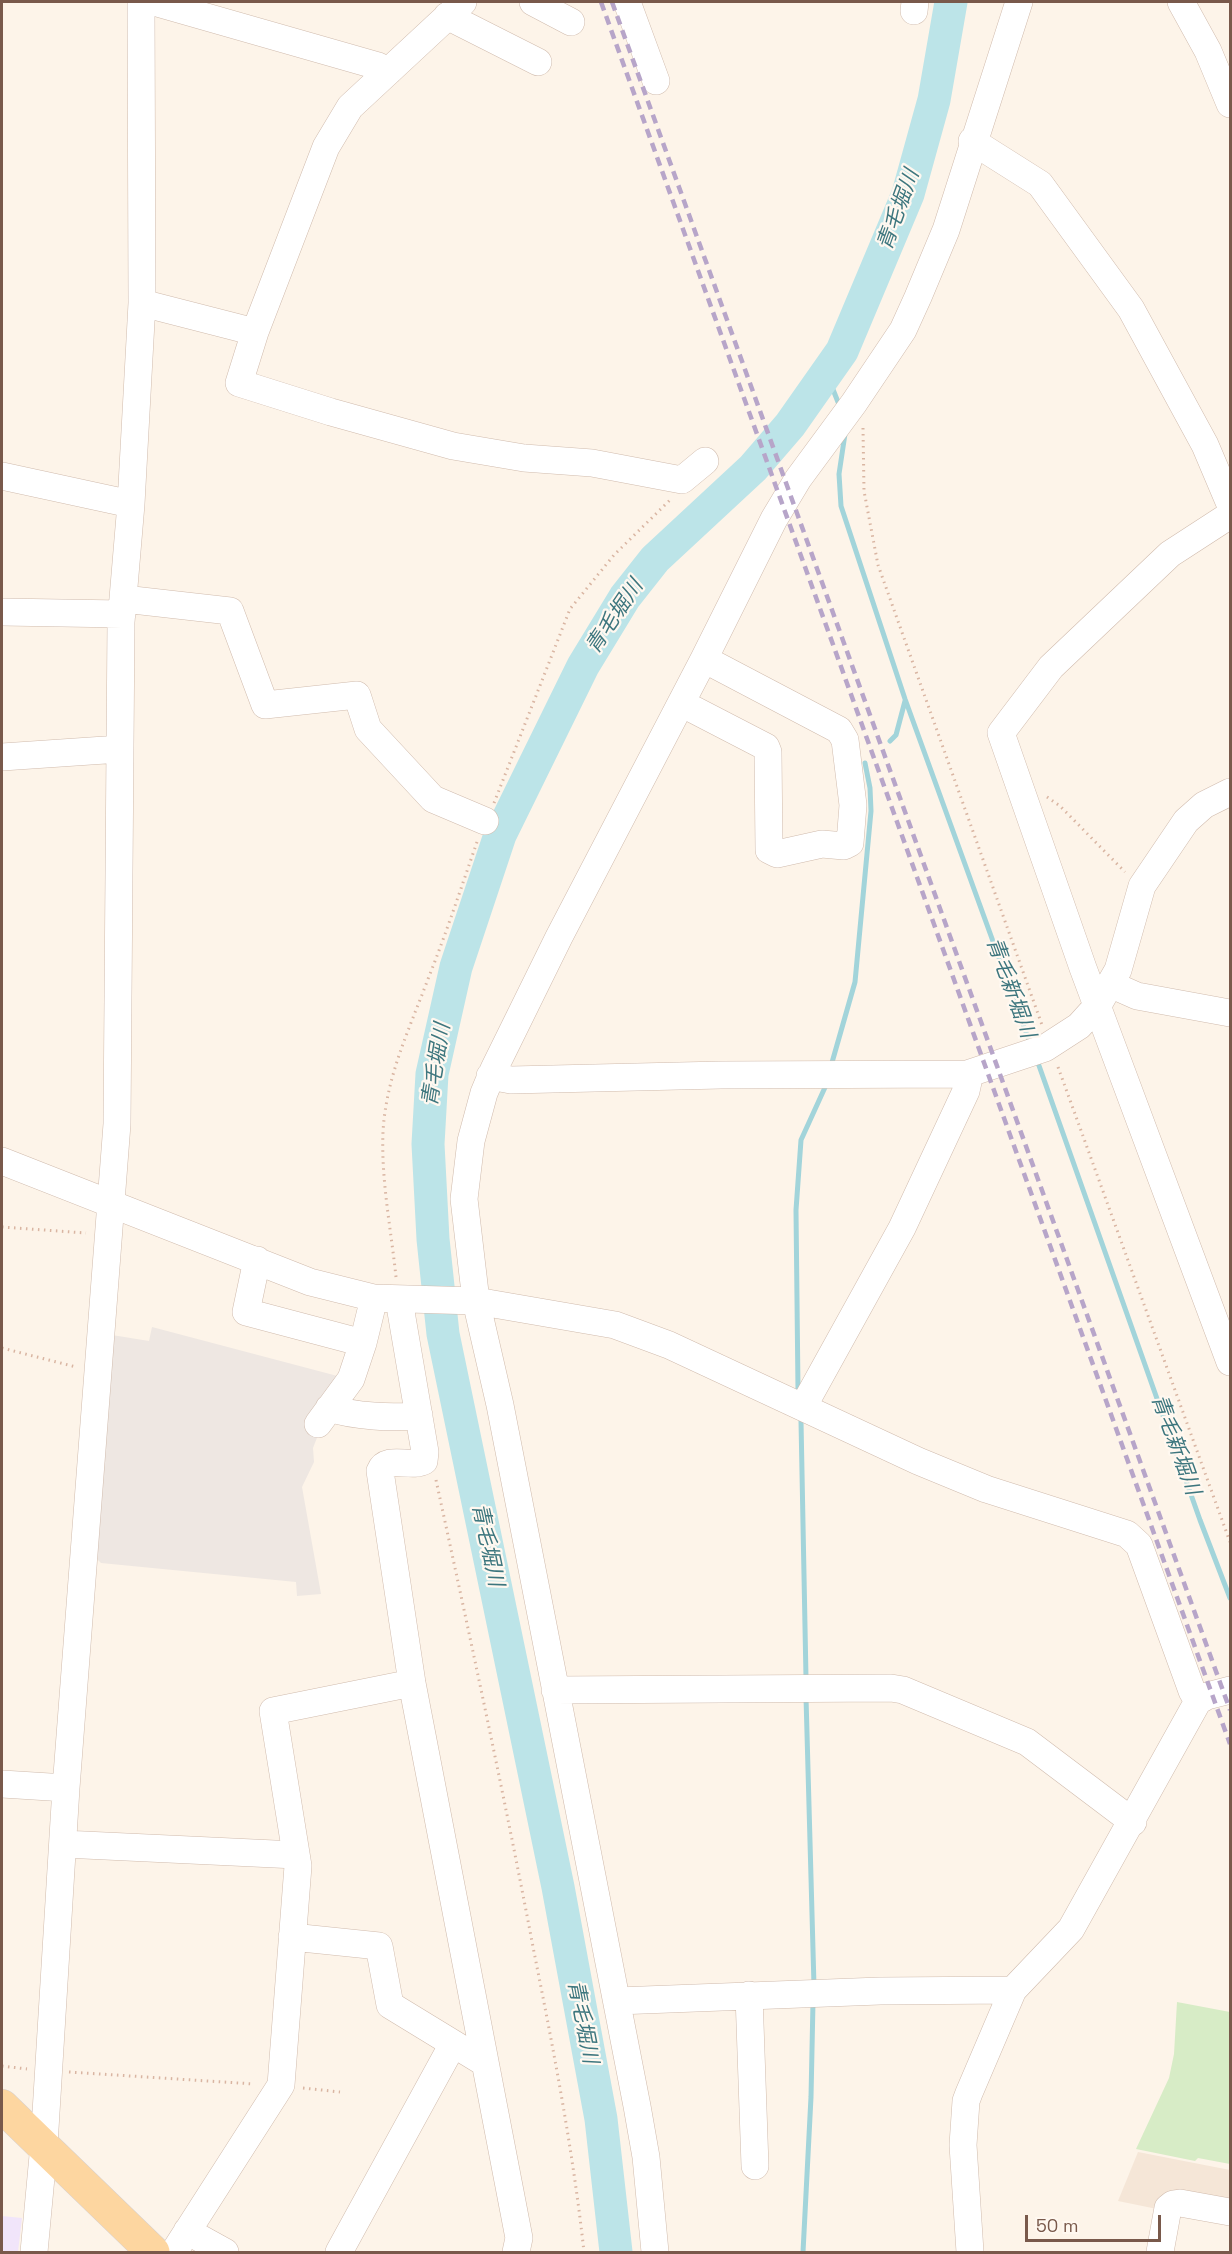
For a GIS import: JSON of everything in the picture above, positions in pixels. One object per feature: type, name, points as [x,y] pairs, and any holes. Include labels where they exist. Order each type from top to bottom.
[{"type":"main road","points":[[2,2106],[153,2253]]},
{"type":"street","points":[[34,2253],[44,2145],[66,1788],[117,1124],[123,606],[142,303],[141,2]]},
{"type":"street","points":[[154,2],[389,71]]},
{"type":"street","points":[[533,2],[571,22]]},
{"type":"street","points":[[627,2],[656,81]]},
{"type":"street","points":[[655,2253],[646,2157],[617,2001],[500,1406],[468,1300],[465,1191],[476,1117],[490,1076],[705,660],[774,519],[798,479],[828,438],[859,412],[903,330],[946,230],[972,141],[1019,2]]},
{"type":"street","points":[[1181,2],[1208,51],[1230,104]]},
{"type":"street","points":[[538,62],[455,9],[350,107],[326,147],[255,332],[239,383],[331,412],[453,446],[524,458],[592,463],[682,480],[705,461]]},
{"type":"street","points":[[972,141],[1040,184],[1131,309],[1205,445],[1230,504]]},
{"type":"street","points":[[142,303],[255,332]]},
{"type":"street","points":[[2,476],[130,504]]},
{"type":"street","points":[[1230,515],[1170,554],[1051,667],[1001,733],[1018,783],[1104,994],[1230,1362]]},
{"type":"street","points":[[2,612],[123,606],[230,611],[265,705],[357,695],[368,729],[433,799],[485,821]]},
{"type":"street","points":[[681,703],[766,747],[768,752],[769,850],[777,854],[822,844],[844,846],[850,843],[853,805],[845,740],[839,730],[705,660]]},
{"type":"street","points":[[2,756],[120,749]]},
{"type":"street","points":[[490,1076],[511,1080],[721,1075],[967,1074],[1048,1045],[1078,1026],[1104,994],[1118,970],[1143,885],[1186,821],[1204,804],[1230,792]]},
{"type":"street","points":[[1104,994],[1137,996],[1230,1013]]},
{"type":"street","points":[[803,1407],[902,1228],[966,1091],[967,1074]]},
{"type":"street","points":[[2,1161],[310,1282],[396,1299],[468,1300],[586,1319],[643,1334],[918,1461],[986,1489],[1115,1529],[1134,1538],[1139,1545],[1192,1691],[1212,1696],[1133,1821],[1071,1929],[1013,1990],[966,2101],[963,2145],[970,2253]]},
{"type":"street","points":[[256,1260],[246,1312],[360,1353]]},
{"type":"street","points":[[396,1299],[360,1353],[351,1379],[324,1416],[342,1413],[408,1417],[419,1415]]},
{"type":"street","points":[[396,1299],[425,1452],[424,1461],[418,1464],[388,1463],[382,1466],[380,1471],[412,1683],[519,2238],[516,2253]]},
{"type":"street","points":[[225,2253],[181,2242],[281,2085],[298,1866],[273,1711],[412,1683]]},
{"type":"street","points":[[555,1690],[891,1688],[903,1690],[1027,1742],[1133,1821]]},
{"type":"street","points":[[2,1784],[66,1788]]},
{"type":"street","points":[[63,1844],[296,1855]]},
{"type":"street","points":[[292,1937],[379,1946],[390,2005],[485,2063]]},
{"type":"street","points":[[617,2001],[880,1991],[1013,1990]]},
{"type":"street","points":[[749,1995],[755,2166]]},
{"type":"street","points":[[339,2253],[453,2044]]},
{"type":"street","points":[[1160,2253],[1168,2208],[1173,2204],[1180,2203],[1230,2212]]},
{"type":"path","points":[[859,412],[864,491],[878,565],[1048,1045],[1230,1542]]},
{"type":"path","points":[[396,1299],[383,1165],[383,1132],[386,1104],[397,1059],[485,821],[489,816],[570,609],[614,555],[680,491],[682,480]]},
{"type":"path","points":[[1018,783],[1043,794],[1060,806],[1133,880],[1143,885]]},
{"type":"path","points":[[2,1227],[109,1235]]},
{"type":"path","points":[[2,1348],[98,1373]]},
{"type":"path","points":[[424,1461],[434,1470],[505,1798],[576,2176],[584,2253]]},
{"type":"path","points":[[2,2066],[281,2085],[340,2092]]},
{"type":"shaded area","points":[[152,1327],[345,1378],[320,1430],[313,1448],[314,1462],[302,1487],[321,1594],[297,1596],[296,1582],[101,1563],[93,1555],[112,1335],[149,1341]]},
{"type":"shaded area","points":[[1138,2152],[1230,2170],[1230,2206],[1162,2210],[1118,2201]]},
{"type":"shaded area","points":[[2,2216],[22,2218],[18,2252],[2,2252]]},
{"type":"green space","points":[[1177,2002],[1230,2012],[1230,2164],[1198,2158],[1195,2161],[1136,2149],[1169,2078],[1174,2054]]},
{"type":"waterway","name":"青毛堀川","points":[[616,2252],[601,2119],[558,1887],[443,1334],[433,1239],[428,1144],[432,1074],[456,967],[500,835],[583,666],[625,597],[655,559],[753,468],[790,425],[842,351],[908,194],[934,100],[951,2]]},
{"type":"waterway","name":"青毛新堀川","points":[[826,372],[840,407]]},
{"type":"waterway","name":"青毛新堀川","points":[[845,434],[839,474],[841,506],[905,699],[1031,1046]]},
{"type":"waterway","points":[[890,741],[896,735],[905,701]]},
{"type":"waterway","points":[[831,1066],[855,982],[871,811],[870,788],[865,763]]},
{"type":"waterway","name":"青毛新堀川","points":[[1037,1060],[1200,1520],[1230,1598]]},
{"type":"waterway","points":[[798,1390],[796,1210],[801,1140],[827,1083]]},
{"type":"waterway","points":[[801,1421],[806,1678]]},
{"type":"waterway","points":[[806,1697],[814,1986]]},
{"type":"waterway","points":[[803,2252],[813,2002]]},
{"type":"railway","points":[[601,2],[1230,1744]]},
{"type":"railway","points":[[612,2],[1230,1710]]}]
